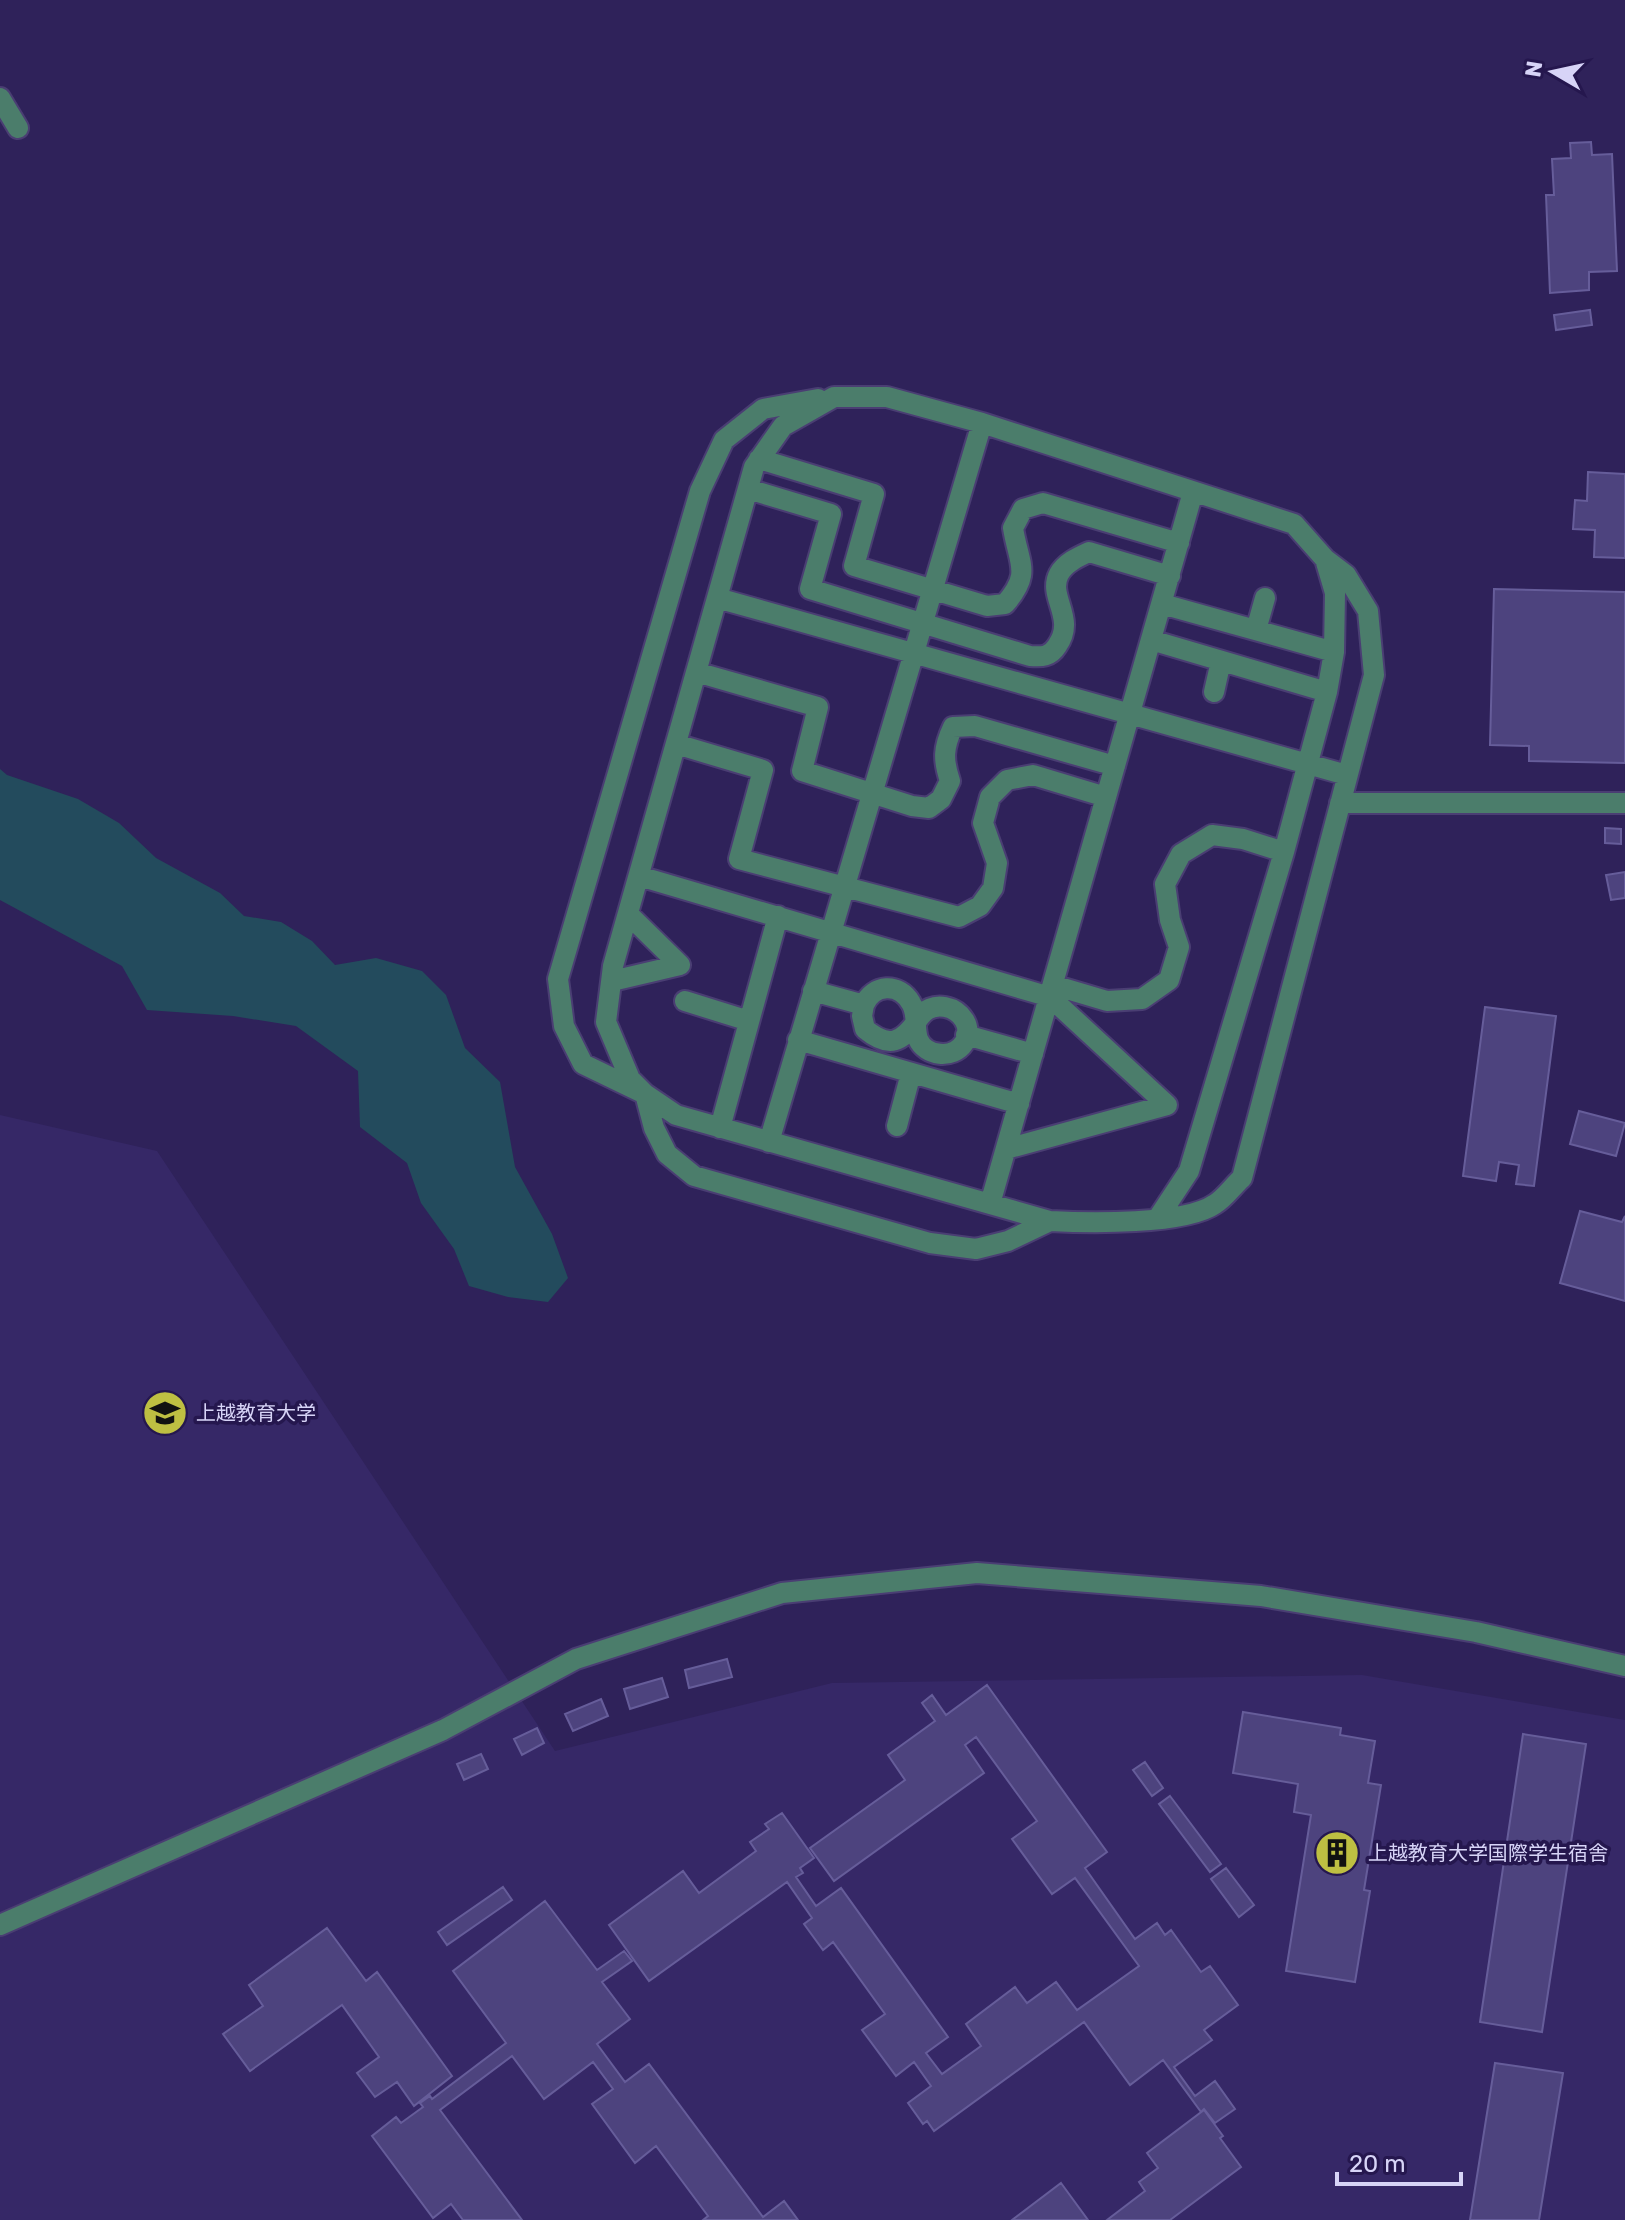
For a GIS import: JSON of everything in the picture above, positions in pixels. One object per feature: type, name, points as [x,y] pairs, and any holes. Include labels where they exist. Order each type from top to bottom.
[{"type":"street","points":[[0,98],[18,128]]},
{"type":"street","points":[[834,397],[783,426],[754,467],[628,914],[606,1022],[630,1079],[645,1094],[654,1128],[667,1154],[694,1176],[930,1243],[976,1249],[1008,1241],[1050,1221]]},
{"type":"street","points":[[834,397],[887,397],[982,423],[1294,524],[1325,559],[1346,575],[1368,611],[1374,675],[1242,1178],[1215,1205],[1184,1215],[1099,1224],[1050,1221],[676,1115],[645,1094],[583,1064],[564,1026],[558,979],[700,491],[724,440],[763,409],[834,397]]},
{"type":"street","points":[[769,1142],[982,423]]},
{"type":"street","points":[[759,459],[874,494],[854,566],[987,606],[1005,604],[1019,588],[1022,567],[1013,528],[1023,509],[1043,503],[1179,543]]},
{"type":"street","points":[[748,489],[831,514],[810,589],[1030,656],[1044,657],[1054,651],[1064,636],[1065,621],[1056,590],[1059,574],[1072,560],[1089,552],[1170,576]]},
{"type":"street","points":[[990,1204],[1193,492]]},
{"type":"street","points":[[1158,1218],[1189,1171],[1284,852],[1327,692],[1334,652],[1335,593],[1325,559]]},
{"type":"street","points":[[717,598],[1347,775]]},
{"type":"street","points":[[1256,630],[1265,598]]},
{"type":"street","points":[[1162,604],[1334,652]]},
{"type":"street","points":[[1151,640],[1327,692]]},
{"type":"street","points":[[1214,692],[1221,661]]},
{"type":"street","points":[[696,672],[818,707],[802,771],[912,806],[929,808],[941,799],[950,781],[943,761],[945,744],[953,727],[975,726],[1115,766]]},
{"type":"street","points":[[676,744],[763,770],[739,859],[959,917],[980,906],[993,888],[997,863],[983,823],[990,797],[1007,780],[1033,775],[1106,797]]},
{"type":"street","points":[[1340,803],[1625,803]]},
{"type":"street","points":[[639,876],[1051,991],[1107,1001],[1142,999],[1169,980],[1179,947],[1170,920],[1165,884],[1181,854],[1212,835],[1243,839],[1284,852]]},
{"type":"street","points":[[612,981],[680,965],[628,914]]},
{"type":"street","points":[[720,1128],[778,916]]},
{"type":"street","points":[[864,1005],[862,1016],[865,1029],[883,1041],[902,1038],[915,1024],[921,1014],[941,1006],[962,1015],[968,1027],[964,1043],[952,1052],[942,1054],[928,1051],[919,1041],[915,1024],[915,1012],[910,1001],[900,992],[879,988],[868,995],[864,1005]]},
{"type":"street","points":[[813,991],[864,1005]]},
{"type":"street","points":[[1006,1149],[1167,1105],[1051,991]]},
{"type":"street","points":[[685,1001],[749,1021]]},
{"type":"street","points":[[966,1035],[1033,1054]]},
{"type":"street","points":[[798,1040],[1019,1104]]},
{"type":"street","points":[[897,1126],[911,1073]]},
{"type":"street","points":[[0,1925],[443,1730],[576,1659],[782,1593],[977,1573],[1245,1595],[1476,1632],[1625,1666]]},
{"type":"shaded area","name":"上越教育大学","points":[[0,1115],[157,1151],[555,1751],[832,1683],[1362,1675],[1625,1720],[1625,2220],[0,2220]]},
{"type":"water","points":[[0,769],[7,775],[78,799],[119,823],[156,858],[220,893],[244,916],[281,922],[312,941],[335,965],[376,958],[422,971],[446,995],[465,1048],[500,1082],[515,1167],[552,1234],[568,1278],[548,1302],[508,1297],[469,1286],[454,1249],[421,1203],[407,1163],[360,1127],[358,1071],[296,1026],[233,1016],[147,1010],[122,966],[0,900]]},
{"type":"building","points":[[1591,142],[1592,155],[1612,154],[1617,271],[1589,272],[1589,290],[1550,293],[1546,195],[1554,195],[1552,159],[1571,158],[1570,143]]},
{"type":"building","points":[[1590,310],[1592,325],[1556,330],[1554,315]]},
{"type":"building","points":[[1588,472],[1625,474],[1625,558],[1594,557],[1595,530],[1573,529],[1575,500],[1587,501]]},
{"type":"building","points":[[1494,589],[1625,592],[1625,763],[1529,761],[1529,746],[1490,745]]},
{"type":"building","points":[[1605,828],[1621,829],[1621,844],[1605,843]]},
{"type":"building","points":[[1625,872],[1625,898],[1611,900],[1606,875]]},
{"type":"building","points":[[1485,1007],[1556,1016],[1534,1186],[1516,1184],[1519,1165],[1499,1162],[1496,1181],[1463,1176]]},
{"type":"building","points":[[1579,1111],[1625,1123],[1616,1156],[1570,1144]]},
{"type":"building","points":[[1580,1211],[1622,1222],[1625,1216],[1625,1301],[1560,1283]]},
{"type":"building","points":[[727,1659],[732,1677],[689,1688],[685,1670]]},
{"type":"building","points":[[662,1678],[668,1697],[630,1709],[624,1689]]},
{"type":"building","points":[[987,1685],[1107,1852],[1085,1868],[1135,1939],[1157,1923],[1165,1935],[1171,1930],[1201,1972],[1210,1966],[1238,2005],[1204,2030],[1212,2040],[1174,2067],[1195,2096],[1215,2081],[1235,2109],[1215,2123],[1204,2109],[1201,2112],[1163,2060],[1130,2085],[1084,2022],[934,2131],[927,2121],[923,2124],[908,2103],[931,2086],[914,2062],[896,2076],[862,2030],[885,2014],[833,1942],[823,1950],[804,1924],[812,1918],[787,1882],[649,1981],[609,1925],[683,1871],[699,1893],[756,1851],[750,1842],[769,1829],[765,1824],[782,1813],[814,1858],[800,1868],[803,1873],[796,1877],[816,1906],[841,1888],[948,2037],[926,2053],[942,2074],[981,2046],[966,2024],[1015,1987],[1027,2003],[1056,1982],[1077,2010],[1139,1966],[1075,1878],[1052,1894],[1012,1839],[1037,1821],[976,1737],[965,1745],[984,1773],[834,1881],[810,1848],[905,1780],[888,1755],[935,1721],[922,1703],[932,1695],[946,1715]]},
{"type":"building","points":[[601,1699],[608,1716],[573,1731],[565,1714]]},
{"type":"building","name":"上越教育大学国際学生宿舎","points":[[1243,1712],[1341,1728],[1340,1735],[1375,1741],[1368,1783],[1381,1785],[1364,1890],[1370,1891],[1355,1982],[1286,1971],[1311,1815],[1294,1812],[1298,1784],[1233,1773]]},
{"type":"building","points":[[537,1728],[544,1743],[522,1755],[514,1739]]},
{"type":"building","points":[[1523,1734],[1586,1744],[1542,2032],[1480,2022]]},
{"type":"building","points":[[481,1754],[488,1769],[464,1780],[457,1764]]},
{"type":"building","points":[[1145,1762],[1163,1788],[1152,1796],[1133,1770]]},
{"type":"building","points":[[1170,1796],[1221,1864],[1210,1872],[1159,1804]]},
{"type":"building","points":[[1226,1868],[1254,1905],[1239,1917],[1211,1879]]},
{"type":"building","points":[[503,1887],[512,1900],[447,1945],[438,1932]]},
{"type":"building","points":[[545,1901],[597,1970],[624,1951],[632,1961],[602,1982],[630,2019],[597,2044],[625,2082],[649,2064],[763,2217],[784,2201],[798,2220],[703,2220],[708,2216],[656,2146],[635,2163],[592,2104],[613,2089],[593,2062],[544,2099],[512,2056],[440,2110],[522,2220],[463,2220],[451,2204],[433,2218],[372,2136],[396,2117],[401,2123],[423,2107],[420,2103],[430,2096],[432,2099],[506,2043],[453,1971]]},
{"type":"building","points":[[327,1928],[366,1981],[377,1972],[452,2076],[414,2106],[397,2082],[375,2097],[357,2073],[379,2057],[342,2005],[250,2071],[223,2034],[263,2006],[249,1985]]},
{"type":"building","points":[[1495,2063],[1563,2073],[1539,2220],[1470,2220]]},
{"type":"building","points":[[1204,2110],[1241,2167],[1170,2220],[1107,2220],[1145,2191],[1139,2182],[1158,2168],[1147,2153]]},
{"type":"building","points":[[1061,2183],[1088,2220],[1012,2220]]},
{"type":"place","name":"上越教育大学","points":[[165,1413]]},
{"type":"place","name":"上越教育大学国際学生宿舎","points":[[1337,1853]]}]
